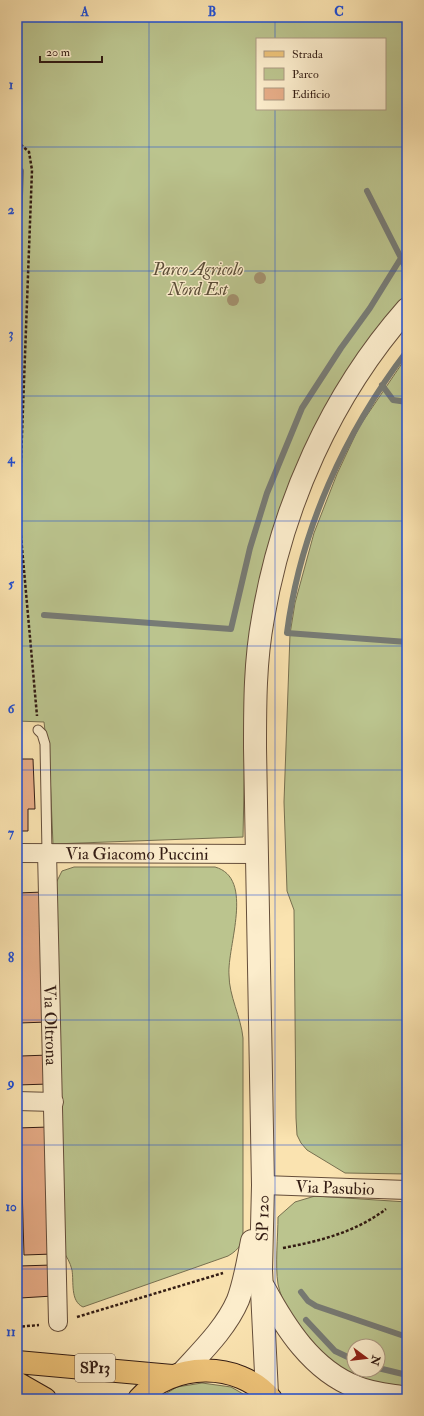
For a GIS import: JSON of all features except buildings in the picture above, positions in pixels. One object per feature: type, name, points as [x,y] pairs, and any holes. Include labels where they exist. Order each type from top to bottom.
[{"type":"main road","name":"SP13","points":[[17,1362],[177,1374],[202,1371],[234,1375],[253,1384],[269,1396]]},
{"type":"main road","name":"SP13","points":[[139,1399],[155,1385],[177,1374]]},
{"type":"main road","points":[[17,1383],[45,1399]]},
{"type":"street","name":"SP 120","points":[[269,1396],[262,1285],[263,1185],[257,854],[256,696],[258,654],[263,619],[280,547],[303,479],[326,426],[360,371],[407,309]]},
{"type":"street","name":"Via Giacomo Puccini","points":[[17,852],[257,854]]},
{"type":"street","name":"Via Oltrona","points":[[48,852],[58,1322]]},
{"type":"street","points":[[17,1101],[54,1102]]},
{"type":"street","points":[[177,1374],[228,1319],[238,1300],[245,1276],[263,1185]]},
{"type":"street","name":"Via Pasubio","points":[[263,1185],[407,1190]]},
{"type":"street","points":[[262,1285],[285,1325],[305,1350],[318,1363],[355,1387],[368,1391],[407,1398]]},
{"type":"lane","name":"Via Oltrona","points":[[38,730],[42,734],[45,744],[48,852]]},
{"type":"path","points":[[17,141],[30,152],[32,170],[19,514],[38,730]]},
{"type":"path","points":[[262,1252],[316,1242],[367,1223],[394,1203],[407,1190]]},
{"type":"path","points":[[17,1327],[58,1322],[225,1272]]},
{"type":"green space","name":"Parco Agricolo Nord Est","points":[[17,17],[407,17],[407,297],[354,366],[319,426],[246,690],[243,837],[53,844],[50,774],[44,722],[17,721]]},
{"type":"green space","points":[[407,356],[407,1174],[345,1173],[307,1150],[297,1135],[294,910],[287,891],[284,802],[290,634],[295,603],[314,533],[337,474],[359,427]]},
{"type":"green space","points":[[74,867],[215,867],[227,874],[234,884],[236,898],[236,914],[229,962],[229,975],[233,999],[243,1038],[243,1230],[240,1245],[228,1256],[83,1307],[74,1296],[72,1270],[62,1250],[54,887],[62,871]]},
{"type":"green space","points":[[315,1196],[407,1202],[407,1236],[404,1241],[405,1277],[407,1281],[407,1391],[381,1386],[359,1378],[386,1378],[386,1338],[346,1338],[346,1371],[320,1350],[298,1325],[282,1298],[278,1284],[278,1217],[295,1202]]},
{"type":"green space","points":[[202,1383],[231,1387],[252,1399],[157,1399],[177,1387]]},
{"type":"waterway","points":[[17,270],[21,171]]},
{"type":"waterway","points":[[367,191],[401,258]]},
{"type":"waterway","points":[[44,615],[231,629],[250,548],[267,493],[302,408],[341,348],[370,308],[401,258],[407,271]]},
{"type":"waterway","points":[[407,351],[364,415],[345,449],[329,484],[314,520],[303,557],[293,595],[287,633],[407,642]]},
{"type":"waterway","points":[[382,385],[393,400],[407,402]]},
{"type":"waterway","points":[[301,1292],[308,1301],[316,1306],[407,1337]]},
{"type":"waterway","points":[[306,1320],[335,1351],[346,1356]]},
{"type":"waterway","points":[[386,1370],[407,1375]]}]
